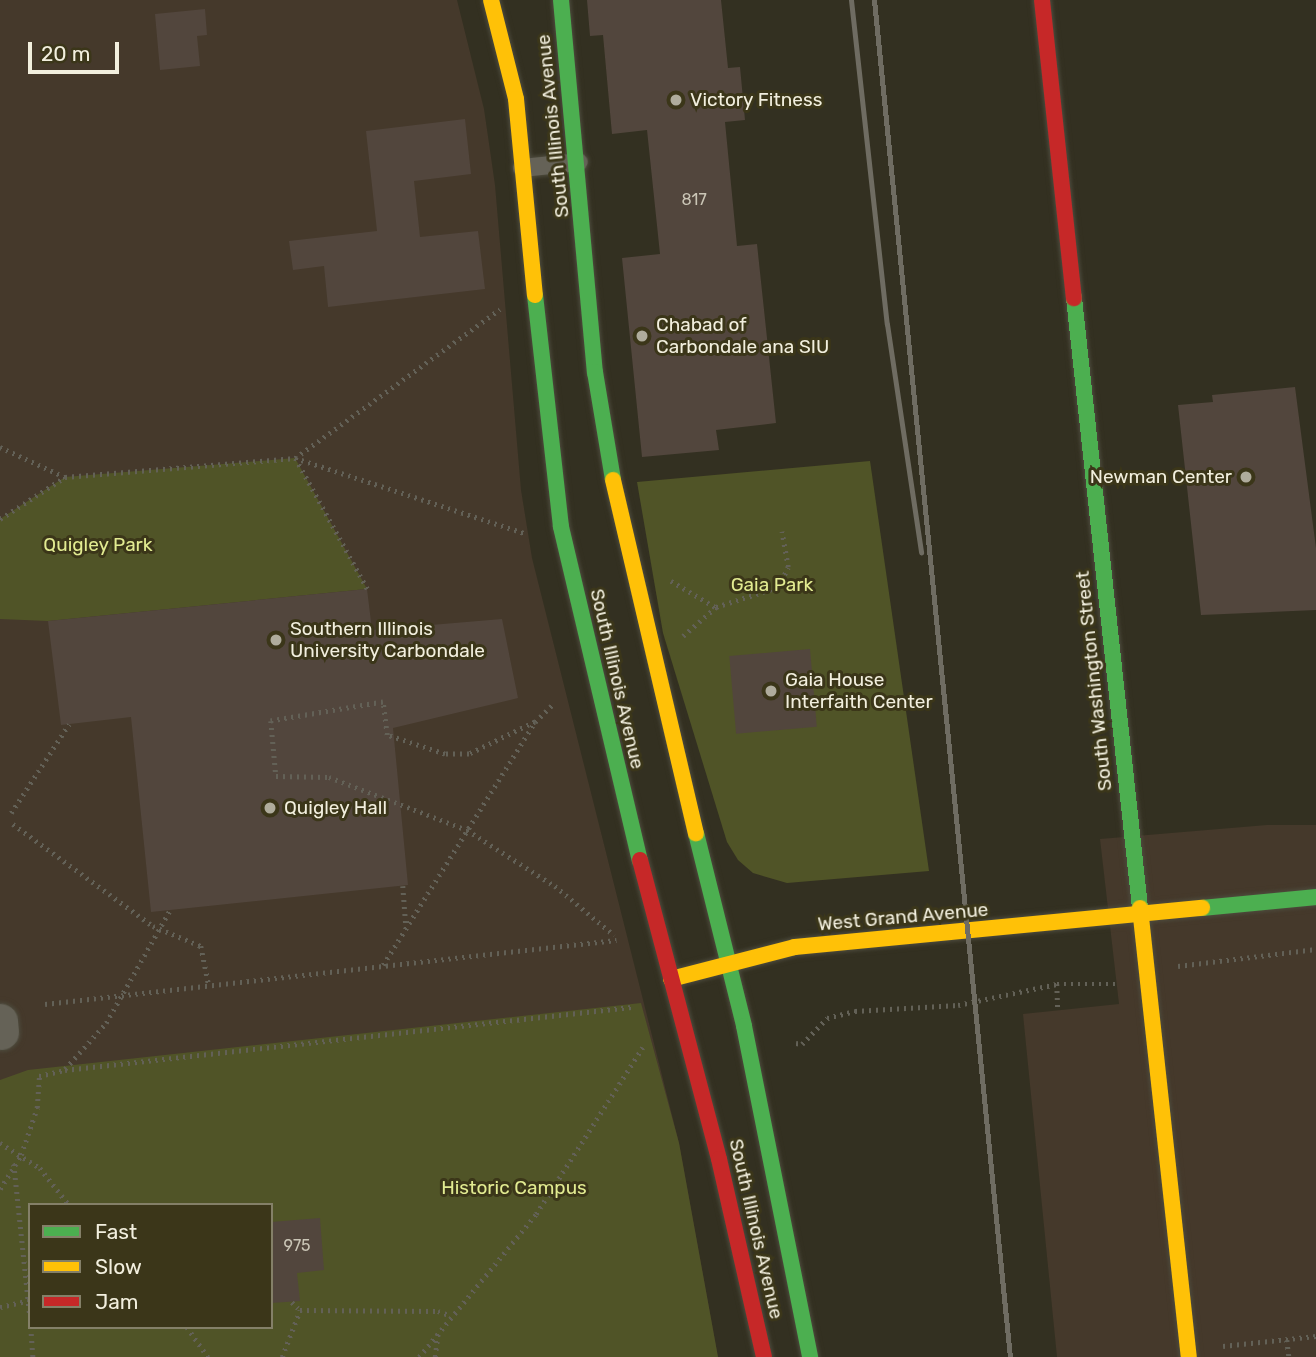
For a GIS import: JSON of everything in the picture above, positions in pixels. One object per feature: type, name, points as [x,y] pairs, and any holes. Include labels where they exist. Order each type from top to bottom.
[{"type":"main road","name":"South Illinois Avenue","points":[[491,0],[516,99],[550,453],[565,546],[671,979],[719,1159],[764,1357]]},
{"type":"main road","name":"South Illinois Avenue","points":[[561,0],[579,162],[595,372],[608,455],[644,624],[730,964],[810,1357]]},
{"type":"main road","name":"South Washington Street","points":[[1042,0],[1188,1353]]},
{"type":"main road","name":"West Grand Avenue","points":[[671,979],[795,947],[1141,916],[1316,897]]},
{"type":"lane","points":[[522,167],[579,162]]},
{"type":"path","points":[[296,458],[499,309]]},
{"type":"path","points":[[0,447],[65,477]]},
{"type":"path","points":[[296,458],[367,589]]},
{"type":"path","points":[[0,519],[65,477],[296,458],[565,546]]},
{"type":"path","points":[[679,643],[716,607],[778,587],[788,567],[782,532]]},
{"type":"path","points":[[666,577],[716,607]]},
{"type":"path","points":[[45,1004],[615,938],[555,886],[467,830],[329,777],[276,776],[271,721],[383,702],[387,735],[445,754],[469,754],[535,722]]},
{"type":"path","points":[[382,965],[535,722],[552,705]]},
{"type":"path","points":[[11,813],[69,724]]},
{"type":"path","points":[[13,824],[159,928],[201,946],[209,986]]},
{"type":"path","points":[[403,886],[406,926]]},
{"type":"path","points":[[65,1070],[106,1023],[118,996],[170,910]]},
{"type":"path","points":[[1168,970],[1316,948]]},
{"type":"path","points":[[796,1043],[803,1044],[817,1025],[840,1014],[958,1005],[1057,984],[1111,985]]},
{"type":"path","points":[[1057,984],[1058,1010]]},
{"type":"path","points":[[0,1189],[13,1163],[21,1155],[37,1108],[39,1076],[65,1070],[632,1007]]},
{"type":"path","points":[[419,1357],[449,1315],[536,1214],[643,1047]]},
{"type":"path","points":[[0,1143],[40,1168],[67,1203]]},
{"type":"path","points":[[13,1163],[28,1292]]},
{"type":"path","points":[[0,1307],[28,1301]]},
{"type":"path","points":[[292,1302],[300,1310],[438,1311],[449,1315]]},
{"type":"path","points":[[282,1357],[300,1310]]},
{"type":"path","points":[[31,1329],[33,1357]]},
{"type":"path","points":[[188,1329],[208,1357]]},
{"type":"path","points":[[435,1357],[438,1332]]},
{"type":"path","points":[[1188,1353],[1316,1336]]},
{"type":"path","points":[[1287,1340],[1289,1357]]},
{"type":"shaded area","name":"Southern Illinois University Carbondale","points":[[0,0],[457,0],[484,109],[495,185],[521,490],[532,558],[679,1143],[718,1357],[0,1357]]},
{"type":"shaded area","points":[[1267,825],[1316,825],[1316,1357],[1057,1357],[1023,1014],[1119,1004],[1100,839]]},
{"type":"green space","name":"Quigley Park","points":[[295,458],[367,589],[48,621],[0,619],[0,519],[65,477]]},
{"type":"green space","name":"Gaia Park","points":[[870,461],[929,871],[787,883],[753,873],[738,860],[727,842],[663,633],[637,482]]},
{"type":"green space","name":"Historic Campus","points":[[641,1003],[679,1143],[718,1357],[0,1357],[0,1080],[28,1070]]},
{"type":"building","points":[[587,0],[721,0],[728,68],[740,67],[745,120],[725,122],[737,246],[757,244],[776,423],[716,430],[719,450],[642,457],[622,258],[660,254],[647,130],[612,134],[603,35],[590,36]]},
{"type":"building","points":[[205,9],[207,35],[197,36],[200,66],[160,70],[155,14]]},
{"type":"building","points":[[465,119],[471,174],[414,181],[420,237],[478,231],[485,289],[328,307],[324,266],[293,270],[289,241],[377,231],[366,131]]},
{"type":"building","name":"Newman Center","points":[[1295,387],[1316,548],[1316,610],[1201,615],[1178,405],[1213,402],[1212,395]]},
{"type":"building","name":"Quigley Hall","points":[[367,589],[372,630],[502,619],[518,698],[393,728],[408,885],[151,912],[131,717],[61,725],[48,621]]},
{"type":"building","name":"Gaia House Interfaith Center","points":[[810,649],[817,727],[736,734],[729,656]]},
{"type":"building","points":[[320,1218],[324,1270],[297,1273],[300,1301],[273,1303],[273,1222]]},
{"type":"railway","points":[[851,0],[887,324],[921,552]]},
{"type":"railway","points":[[874,0],[1010,1357]]},
{"type":"traffic: fast","points":[[561,0],[595,372],[613,480]]},
{"type":"traffic: fast","points":[[535,295],[561,527],[640,860]]},
{"type":"traffic: fast","points":[[1074,298],[1140,908]]},
{"type":"traffic: fast","points":[[696,833],[744,1026],[810,1357]]},
{"type":"traffic: fast","points":[[1202,908],[1316,897]]},
{"type":"traffic: slow","points":[[491,0],[516,99],[535,295]]},
{"type":"traffic: slow","points":[[613,480],[696,833]]},
{"type":"traffic: slow","points":[[1140,908],[1189,1357]]},
{"type":"traffic: slow","points":[[671,979],[795,947],[1202,908]]},
{"type":"traffic: jam","points":[[1042,0],[1074,298]]},
{"type":"traffic: jam","points":[[640,860],[719,1159],[764,1357]]},
{"type":"place","name":"Victory Fitness","points":[[676,100]]},
{"type":"place","name":"Chabad of Carbondale ana SIU","points":[[642,336]]},
{"type":"place","name":"Newman Center","points":[[1246,477]]},
{"type":"place","name":"Southern Illinois University Carbondale","points":[[276,640]]},
{"type":"place","name":"Gaia House Interfaith Center","points":[[771,691]]},
{"type":"place","name":"Quigley Hall","points":[[270,808]]}]
